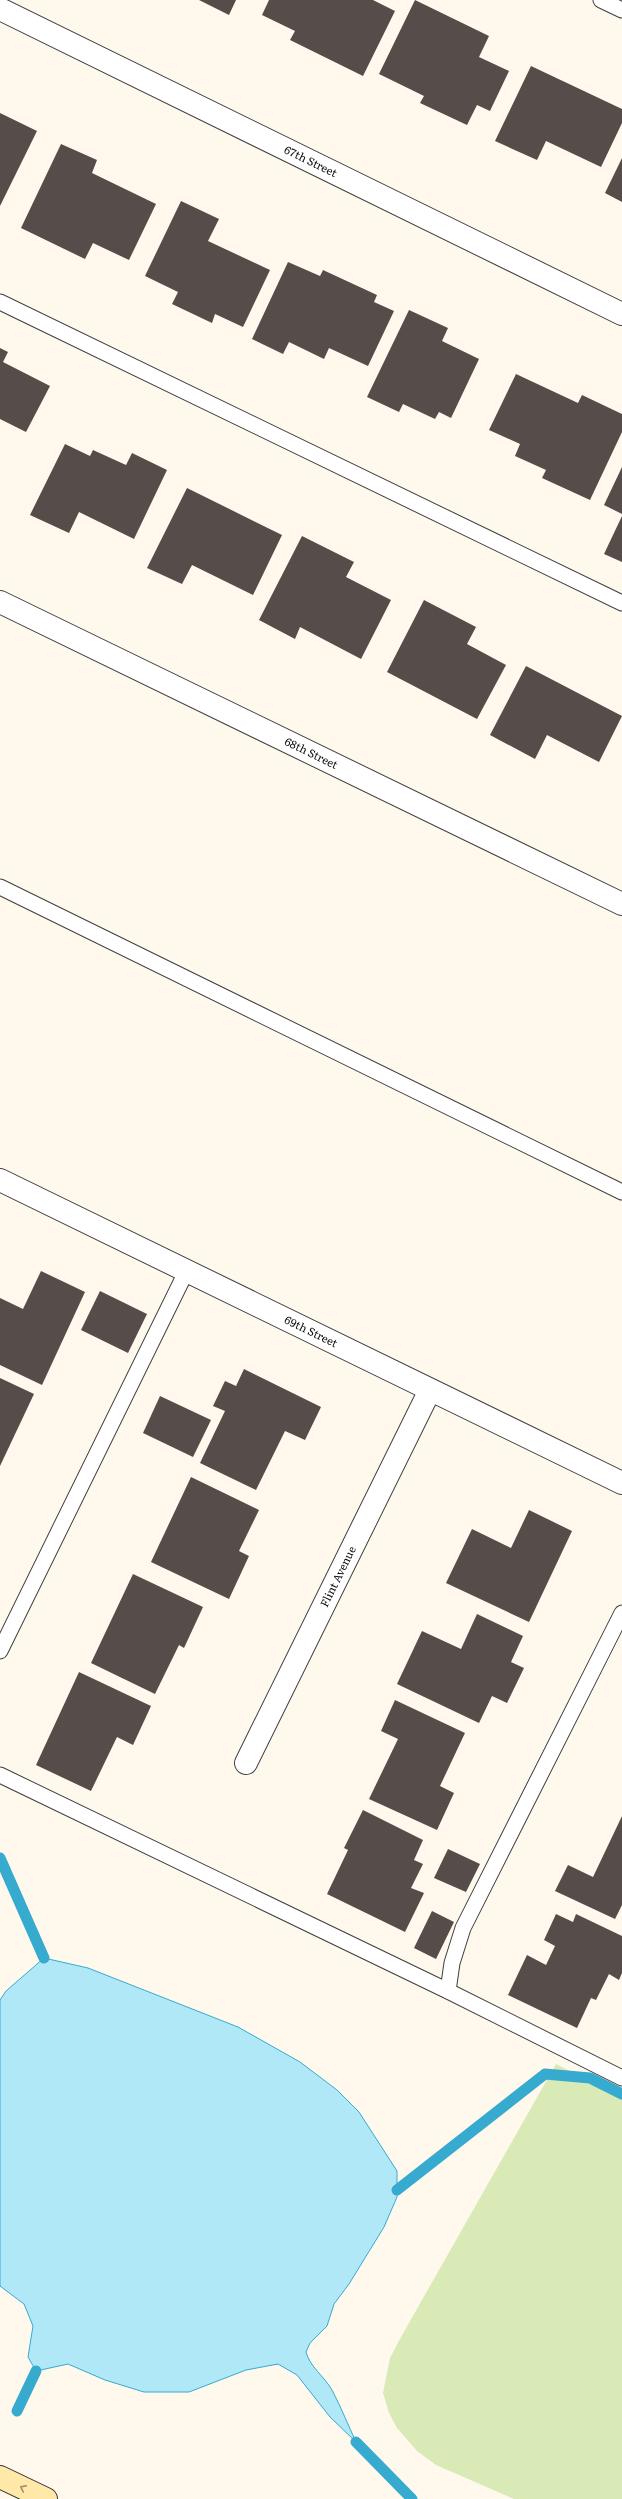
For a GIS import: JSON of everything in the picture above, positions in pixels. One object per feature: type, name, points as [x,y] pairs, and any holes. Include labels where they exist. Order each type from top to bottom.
[{"type":"main road","points":[[0,2477],[46,2499]]},
{"type":"street","name":"67th Street","points":[[0,9],[622,314]]},
{"type":"street","name":"68th Street","points":[[0,602],[622,904]]},
{"type":"street","name":"69th Street","points":[[0,1180],[622,1483]]},
{"type":"street","name":"Flint Avenue","points":[[246,1762],[430,1390]]},
{"type":"lane","points":[[601,0],[622,10]]},
{"type":"lane","points":[[0,302],[622,603]]},
{"type":"lane","points":[[0,887],[622,1192]]},
{"type":"lane","points":[[0,1651],[187,1270]]},
{"type":"lane","points":[[448,1991],[452,1962],[463,1928],[622,1613]]},
{"type":"lane","points":[[0,1775],[448,1991],[622,2078]]},
{"type":"green space","points":[[556,2064],[622,2097],[622,2499],[514,2499],[436,2465],[417,2451],[397,2428],[389,2413],[383,2393],[390,2358],[401,2337]]},
{"type":"water","points":[[44,1958],[88,1968],[238,2027],[300,2062],[337,2090],[359,2112],[397,2171],[397,2197],[384,2227],[349,2284],[334,2304],[327,2326],[310,2343],[306,2352],[314,2367],[332,2390],[356,2442],[330,2417],[297,2375],[278,2364],[246,2370],[189,2392],[144,2392],[105,2380],[68,2364],[36,2371],[28,2357],[33,2326],[24,2304],[0,2286],[0,2000],[6,1991]]},
{"type":"building","points":[[199,0],[236,0],[229,15]]},
{"type":"building","points":[[269,0],[373,0],[395,11],[363,76],[290,40],[295,31],[262,15]]},
{"type":"building","points":[[415,0],[489,36],[479,57],[509,71],[490,111],[477,105],[467,125],[420,103],[424,96],[379,74]]},
{"type":"building","points":[[531,66],[622,109],[622,123],[601,167],[546,141],[537,160],[495,141]]},
{"type":"building","points":[[0,113],[37,131],[0,206]]},
{"type":"building","points":[[61,144],[97,160],[92,173],[156,204],[129,260],[93,243],[85,259],[21,228]]},
{"type":"building","points":[[622,158],[622,202],[605,193]]},
{"type":"building","points":[[181,201],[219,219],[208,241],[270,270],[243,327],[215,314],[212,323],[172,304],[178,292],[145,276]]},
{"type":"building","points":[[288,262],[320,276],[323,270],[377,295],[374,302],[394,311],[368,366],[329,348],[324,359],[289,342],[283,354],[252,339]]},
{"type":"building","points":[[409,310],[448,328],[442,341],[479,359],[451,418],[439,412],[435,419],[403,404],[399,412],[367,397]]},
{"type":"building","points":[[0,348],[8,352],[3,362],[50,386],[26,432],[0,419]]},
{"type":"building","points":[[516,374],[578,403],[582,395],[622,414],[622,432],[590,500],[542,478],[546,470],[515,456],[520,444],[489,430]]},
{"type":"building","points":[[65,444],[90,456],[93,450],[126,465],[132,453],[167,470],[134,539],[79,512],[69,533],[30,515]]},
{"type":"building","points":[[622,467],[622,514],[604,505]]},
{"type":"building","points":[[187,488],[282,535],[253,595],[192,565],[182,584],[147,568]]},
{"type":"building","points":[[622,516],[622,562],[604,554]]},
{"type":"building","points":[[302,536],[354,562],[346,577],[391,600],[361,659],[300,627],[295,639],[259,620]]},
{"type":"building","points":[[424,600],[476,627],[467,644],[506,665],[477,719],[387,672]]},
{"type":"building","points":[[526,666],[622,716],[599,762],[547,735],[535,759],[490,735]]},
{"type":"building","points":[[41,1271],[85,1292],[42,1385],[0,1365],[0,1298],[23,1309]]},
{"type":"building","points":[[100,1291],[147,1314],[128,1353],[81,1330]]},
{"type":"building","points":[[244,1369],[321,1407],[305,1440],[285,1431],[256,1490],[200,1463],[225,1411],[213,1406],[225,1381],[236,1386]]},
{"type":"building","points":[[0,1378],[34,1394],[0,1466]]},
{"type":"building","points":[[160,1396],[211,1420],[193,1457],[143,1433]]},
{"type":"building","points":[[191,1477],[259,1510],[239,1551],[249,1556],[229,1599],[151,1562]]},
{"type":"building","points":[[529,1510],[572,1531],[529,1622],[446,1583],[472,1529],[511,1548]]},
{"type":"building","points":[[133,1574],[203,1607],[184,1648],[179,1645],[155,1694],[91,1663]]},
{"type":"building","points":[[477,1614],[523,1636],[511,1662],[524,1668],[507,1703],[492,1696],[479,1723],[397,1684],[422,1631],[461,1649]]},
{"type":"building","points":[[79,1672],[151,1706],[133,1745],[117,1737],[91,1791],[36,1765]]},
{"type":"building","points":[[395,1700],[465,1733],[440,1786],[454,1793],[437,1830],[369,1799],[398,1739],[381,1731]]},
{"type":"building","points":[[363,1810],[423,1840],[414,1860],[423,1864],[411,1888],[424,1893],[405,1932],[327,1894],[348,1850],[344,1848]]},
{"type":"building","points":[[622,1816],[622,1905],[615,1919],[555,1891],[568,1865],[593,1877]]},
{"type":"building","points":[[448,1849],[480,1864],[466,1892],[434,1878]]},
{"type":"building","points":[[432,1911],[454,1922],[436,1959],[414,1948]]},
{"type":"building","points":[[556,1914],[573,1922],[576,1914],[622,1936],[622,1973],[619,1980],[609,1974],[596,2000],[591,1998],[577,2028],[508,1995],[527,1955],[546,1965],[555,1946],[544,1940]]},
{"type":"waterway","points":[[0,1858],[44,1958]]},
{"type":"waterway","points":[[397,2190],[545,2074],[590,2078],[622,2094]]},
{"type":"waterway","points":[[17,2411],[36,2371]]},
{"type":"waterway","points":[[356,2442],[412,2499]]}]
